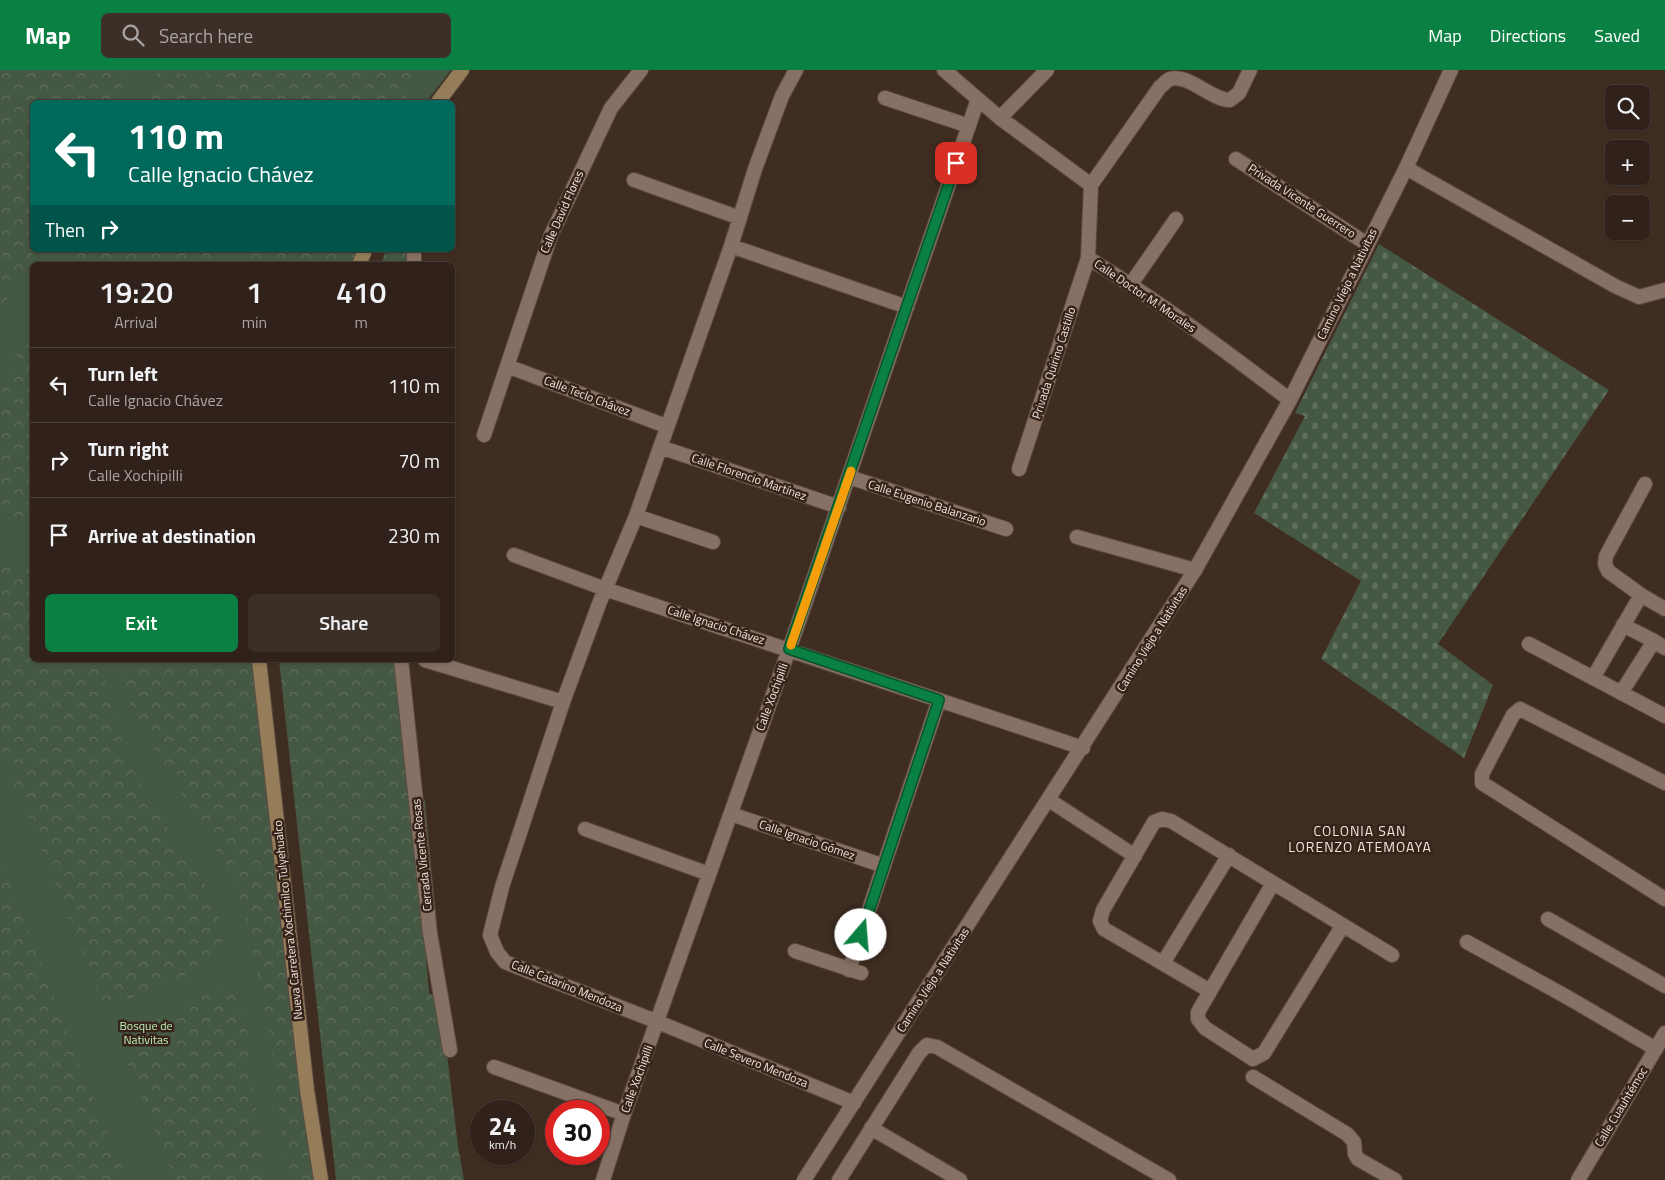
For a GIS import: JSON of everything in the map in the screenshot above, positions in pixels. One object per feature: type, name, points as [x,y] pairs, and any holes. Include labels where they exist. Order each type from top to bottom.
[{"type":"main road","points":[[440,100],[462,70]]},
{"type":"main road","name":"Nueva Carretera Xochimilco Tulyehualco","points":[[259,662],[307,1090],[322,1180]]},
{"type":"street","name":"Calle David Flores","points":[[484,435],[551,235],[611,108],[641,70]]},
{"type":"street","points":[[432,662],[563,702],[605,589],[636,516],[782,96],[796,70]]},
{"type":"street","points":[[944,70],[1000,118],[1091,185],[1160,87],[1170,79],[1183,80],[1222,100],[1230,100],[1239,93],[1250,70]]},
{"type":"street","points":[[1000,118],[1047,70]]},
{"type":"street","name":"Camino Viejo a Nativitas","points":[[804,1180],[1083,748],[1195,570],[1290,400],[1406,168],[1450,70]]},
{"type":"street","points":[[885,98],[968,126]]},
{"type":"street","name":"Calle Xochipilli","points":[[603,1180],[624,1114],[849,478],[978,99]]},
{"type":"street","name":"Privada Vicente Guerrero","points":[[1236,159],[1367,244]]},
{"type":"street","points":[[1406,168],[1615,286],[1639,297],[1665,290]]},
{"type":"street","points":[[634,180],[740,218]]},
{"type":"street","name":"Calle Doctor M. Morales","points":[[1091,185],[1088,258],[1185,320],[1290,400]]},
{"type":"street","points":[[1131,284],[1176,219]]},
{"type":"street","points":[[731,246],[907,307]]},
{"type":"street","name":"Privada Quirino Castillo","points":[[1019,469],[1088,258]]},
{"type":"street","name":"Calle Teclo Chávez","points":[[508,366],[666,426]]},
{"type":"street","name":"Calle Florencio Martínez","points":[[660,447],[838,507]]},
{"type":"street","name":"Calle Eugenio Balanzario","points":[[849,478],[1006,529]]},
{"type":"street","points":[[1645,484],[1606,556],[1605,564],[1608,571],[1641,595],[1665,609]]},
{"type":"street","points":[[636,516],[713,542]]},
{"type":"street","points":[[1077,537],[1195,570]]},
{"type":"street","name":"Calle Ignacio Chávez","points":[[514,555],[605,589],[1083,748]]},
{"type":"street","points":[[1593,678],[1641,595]]},
{"type":"street","points":[[1621,693],[1659,645],[1623,625]]},
{"type":"street","points":[[1530,644],[1621,693],[1664,713]]},
{"type":"street","name":"Cerrada Vicente Rosas","points":[[401,662],[430,933],[450,1050]]},
{"type":"street","points":[[795,951],[855,971],[884,866],[939,700]]},
{"type":"street","name":"Calle Catarino Mendoza","points":[[563,702],[502,887],[490,935],[497,952],[505,962],[658,1022]]},
{"type":"street","points":[[1665,783],[1520,708],[1514,715],[1482,774],[1482,783],[1665,899]]},
{"type":"street","points":[[1049,800],[1135,856]]},
{"type":"street","name":"Calle Ignacio Gómez","points":[[731,814],[884,866]]},
{"type":"street","points":[[1210,991],[1104,929],[1100,921],[1103,910],[1154,822],[1162,819],[1171,821],[1229,855],[1392,955]]},
{"type":"street","points":[[585,829],[709,874]]},
{"type":"street","points":[[1163,964],[1229,855]]},
{"type":"street","points":[[1273,883],[1198,1012],[1198,1019],[1205,1028],[1253,1059],[1264,1053],[1343,925]]},
{"type":"street","points":[[1548,919],[1665,986]]},
{"type":"street","points":[[1467,942],[1656,1049]]},
{"type":"street","name":"Calle Severo Mendoza","points":[[658,1022],[854,1103]]},
{"type":"street","name":"Calle Cuauhtémoc","points":[[1578,1180],[1665,1033]]},
{"type":"street","points":[[839,1180],[919,1054],[927,1045],[937,1046],[1161,1178]]},
{"type":"street","points":[[494,1067],[624,1114]]},
{"type":"street","points":[[1253,1077],[1347,1134],[1354,1142],[1355,1154],[1358,1159],[1395,1180]]},
{"type":"street","points":[[871,1128],[960,1180]]},
{"type":"green space","name":"Bosque de Nativitas","points":[[0,70],[451,70],[428,100],[30,100],[30,252],[356,252],[352,262],[30,262],[30,662],[252,662],[309,1180],[0,1180]]},
{"type":"green space","points":[[0,70],[131,70],[114,100],[30,100],[30,252],[33,252],[0,313]]},
{"type":"green space","points":[[159,70],[166,70],[190,76],[207,100],[144,100]]},
{"type":"green space","points":[[204,70],[429,70],[403,100],[226,100]]},
{"type":"green space","points":[[1379,244],[1609,390],[1438,644],[1493,685],[1464,758],[1321,659],[1361,581],[1254,513],[1305,416],[1295,413]]},
{"type":"green space","points":[[68,252],[227,252],[222,262],[63,262]]},
{"type":"green space","points":[[250,252],[360,252],[357,262],[245,262]]},
{"type":"green space","points":[[385,252],[419,252],[421,262],[382,262]]},
{"type":"green space","points":[[30,328],[30,522],[0,520],[0,390]]},
{"type":"green space","points":[[0,564],[30,565],[30,662],[102,662],[102,670],[131,767],[189,863],[209,889],[217,907],[223,953],[217,962],[202,970],[110,1006],[104,1005],[0,748]]},
{"type":"green space","points":[[121,662],[256,662],[315,1180],[288,1180],[270,1037],[243,904],[229,872],[136,718],[130,704]]},
{"type":"green space","points":[[279,662],[394,662],[409,801],[425,800],[436,920],[423,920],[429,993],[435,997],[447,1054],[464,1180],[336,1180]]},
{"type":"green space","points":[[0,858],[66,1030],[127,1180],[0,1180]]},
{"type":"green space","points":[[229,986],[236,989],[246,1025],[265,1180],[175,1180],[119,1042],[123,1035]]},
{"type":"slow traffic","points":[[791,645],[851,471]]},
{"type":"district","name":"COLONIA SAN LORENZO ATEMOAYA","points":[[1360,840]]},
{"type":"route","points":[[861,935],[939,700],[789,649],[956,163]]}]
